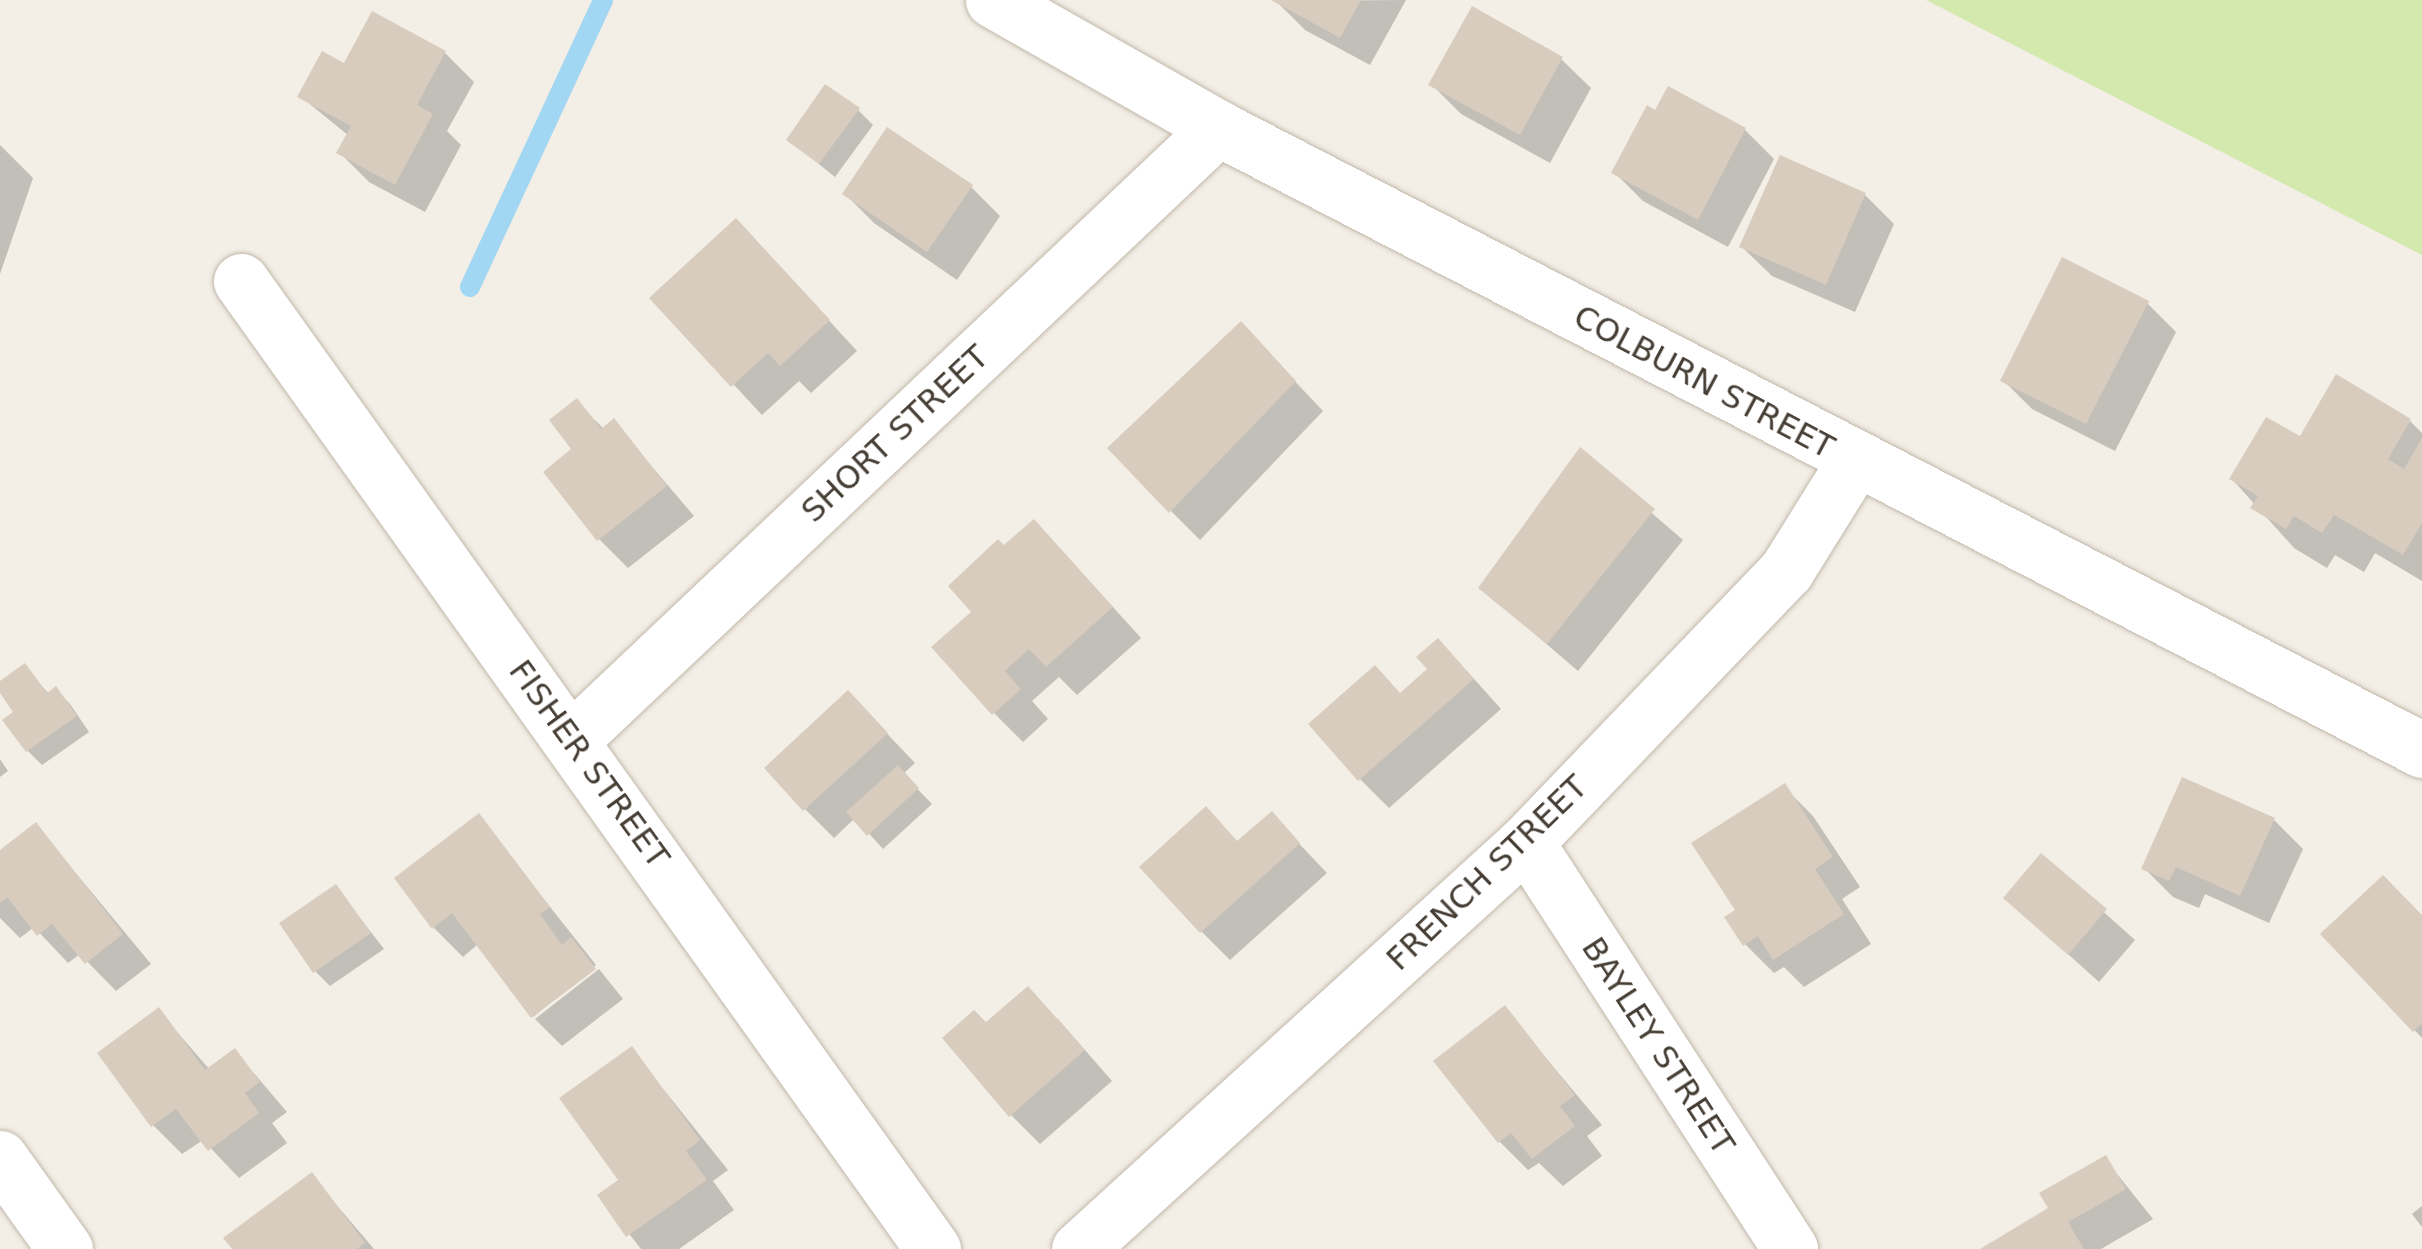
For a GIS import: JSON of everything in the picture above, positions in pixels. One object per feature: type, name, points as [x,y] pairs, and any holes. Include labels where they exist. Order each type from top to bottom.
[{"type":"street","name":"COLBURN STREET","points":[[993,0],[1218,128],[2422,750]]},
{"type":"street","name":"SHORT STREET","points":[[572,740],[1218,128]]},
{"type":"street","name":"FISHER STREET","points":[[241,281],[933,1249]]},
{"type":"street","name":"FRENCH STREET","points":[[1078,1249],[1526,842],[1786,571],[1855,460]]},
{"type":"street","name":"BAYLEY STREET","points":[[1526,842],[1790,1249]]},
{"type":"street","points":[[0,1158],[65,1249]]},
{"type":"green space","points":[[1926,0],[2422,0],[2422,255]]},
{"type":"building","points":[[1271,0],[1361,0],[1340,38]]},
{"type":"building","points":[[1472,6],[1563,57],[1520,135],[1428,85]]},
{"type":"building","points":[[372,11],[446,51],[417,105],[433,114],[395,185],[336,153],[351,126],[297,97],[322,51],[344,63]]},
{"type":"building","points":[[825,84],[860,108],[819,164],[786,140]]},
{"type":"building","points":[[1668,86],[1746,128],[1698,220],[1611,173],[1647,105],[1655,110]]},
{"type":"building","points":[[887,127],[973,185],[927,252],[842,194]]},
{"type":"building","points":[[1780,155],[1866,193],[1826,285],[1739,247]]},
{"type":"building","points":[[736,218],[830,320],[780,366],[768,353],[731,387],[649,298]]},
{"type":"building","points":[[2062,257],[2149,301],[2086,424],[2000,381]]},
{"type":"building","points":[[1241,321],[1296,381],[1169,513],[1107,448]]},
{"type":"building","points":[[2336,374],[2411,419],[2388,459],[2404,469],[2422,438],[2422,523],[2403,555],[2334,515],[2322,533],[2294,516],[2286,529],[2250,508],[2258,496],[2229,479],[2266,417],[2300,436]]},
{"type":"building","points":[[577,398],[601,429],[614,418],[667,486],[597,541],[543,472],[571,449],[549,420]]},
{"type":"building","points":[[1580,447],[1655,509],[1547,644],[1478,588]]},
{"type":"building","points":[[1034,519],[1113,607],[1046,667],[1029,649],[1005,671],[1021,689],[992,715],[931,647],[971,612],[948,586],[998,539],[1004,545]]},
{"type":"building","points":[[1438,638],[1474,679],[1358,781],[1308,724],[1375,665],[1400,693],[1427,669],[1416,657]]},
{"type":"building","points":[[25,663],[47,693],[56,686],[77,716],[26,752],[2,720],[13,712],[0,693],[0,681]]},
{"type":"building","points":[[848,690],[888,733],[803,811],[764,768]]},
{"type":"building","points":[[898,765],[919,788],[867,836],[846,812]]},
{"type":"building","points":[[2182,777],[2275,818],[2240,896],[2176,867],[2169,881],[2141,869]]},
{"type":"building","points":[[1785,783],[1833,857],[1815,869],[1844,914],[1773,960],[1758,936],[1743,946],[1724,917],[1735,910],[1691,843]]},
{"type":"building","points":[[1206,806],[1237,841],[1272,811],[1300,843],[1200,933],[1139,867]]},
{"type":"building","points":[[479,813],[550,907],[540,914],[562,945],[571,937],[596,969],[531,1018],[452,913],[432,929],[394,878]]},
{"type":"building","points":[[36,822],[123,934],[85,964],[52,924],[37,936],[7,897],[0,903],[0,850]]},
{"type":"building","points":[[2041,853],[2107,909],[2068,955],[2003,898]]},
{"type":"building","points":[[2383,875],[2422,915],[2422,1023],[2413,1032],[2320,934]]},
{"type":"building","points":[[336,884],[371,933],[313,973],[279,923]]},
{"type":"building","points":[[1028,986],[1085,1050],[1009,1117],[942,1038],[974,1010],[986,1022]]},
{"type":"building","points":[[1505,1005],[1575,1095],[1560,1106],[1575,1126],[1532,1159],[1511,1133],[1498,1143],[1433,1061]]},
{"type":"building","points":[[159,1007],[205,1070],[235,1048],[260,1082],[245,1093],[259,1113],[208,1151],[176,1109],[151,1127],[97,1053]]},
{"type":"building","points":[[632,1046],[700,1140],[686,1151],[707,1180],[626,1237],[597,1195],[618,1180],[559,1098]]},
{"type":"building","points":[[2106,1155],[2126,1189],[2068,1222],[2084,1249],[1980,1249],[2048,1208],[2039,1193]]},
{"type":"building","points":[[312,1172],[365,1243],[357,1249],[232,1249],[223,1238]]},
{"type":"waterway","points":[[470,287],[603,0]]}]
